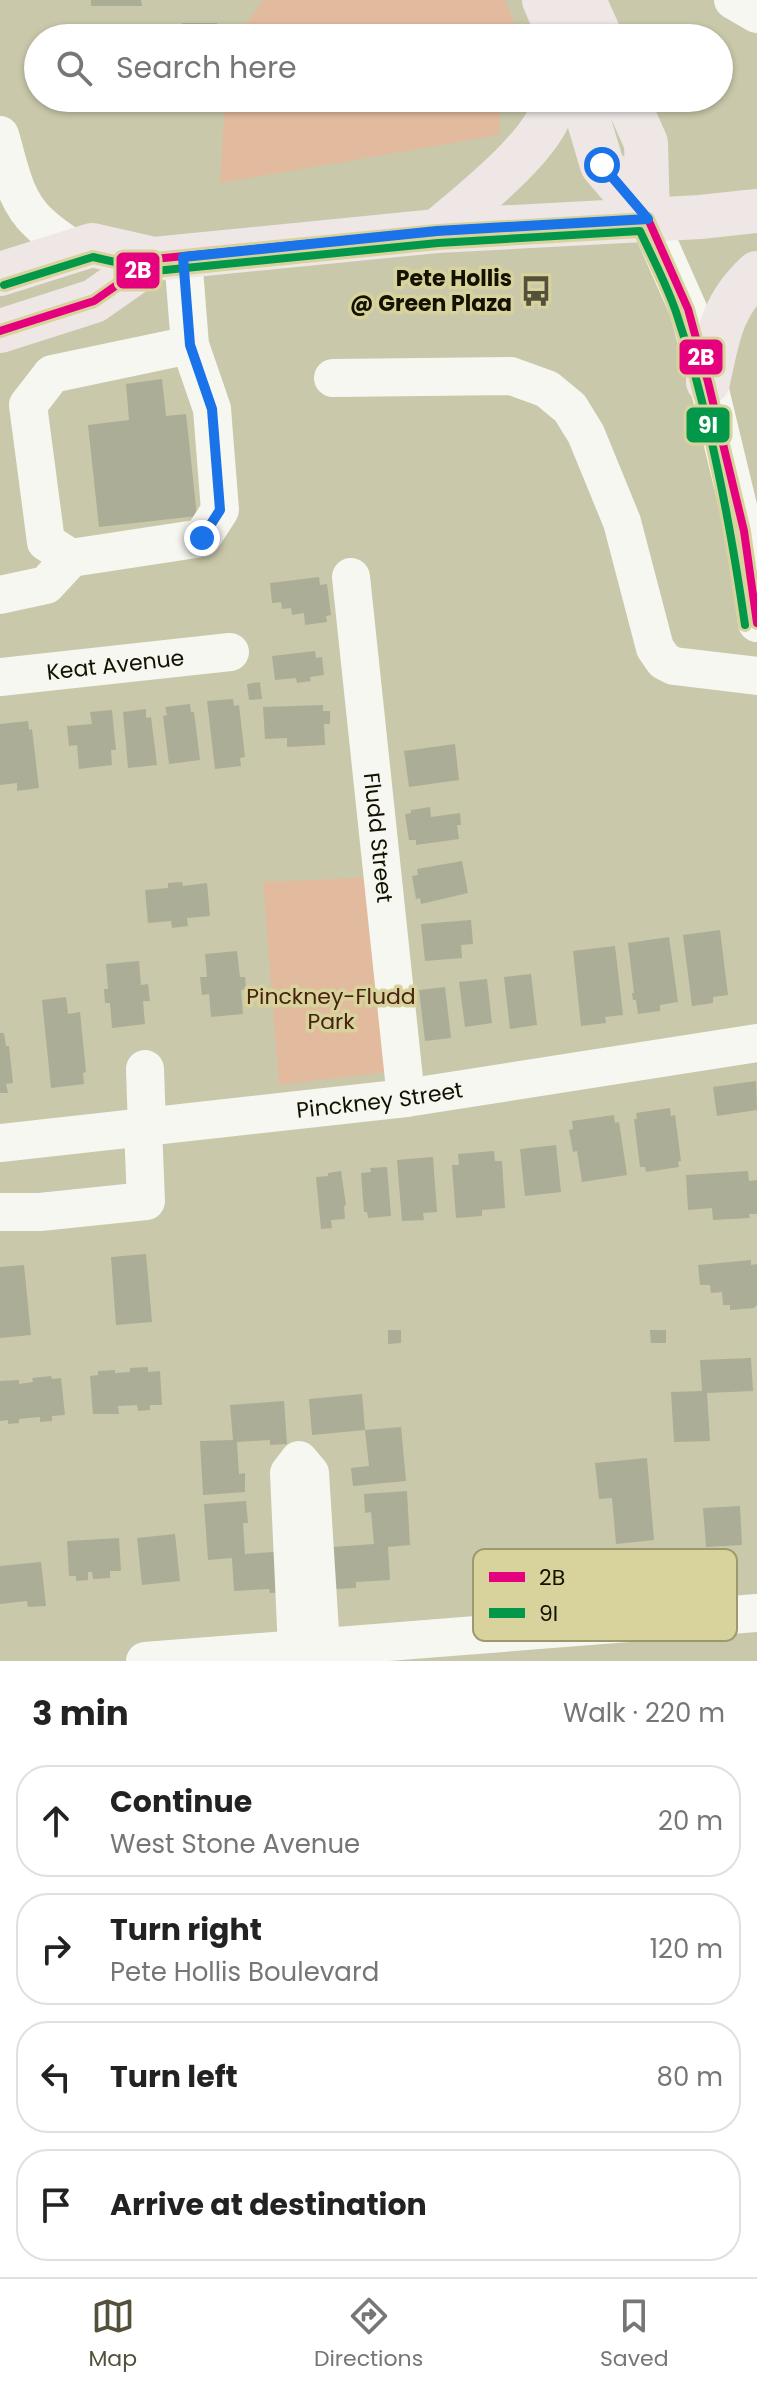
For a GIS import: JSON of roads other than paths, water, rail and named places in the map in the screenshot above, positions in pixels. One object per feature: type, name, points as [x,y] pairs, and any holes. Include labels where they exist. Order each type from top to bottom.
[{"type":"main road","points":[[544,0],[548,24]]},
{"type":"main road","points":[[544,0],[554,24]]},
{"type":"main road","points":[[584,0],[595,24]]},
{"type":"main road","points":[[437,231],[516,161],[534,141],[550,112]]},
{"type":"main road","points":[[586,112],[602,165],[648,219]]},
{"type":"main road","points":[[632,112],[646,143],[648,219]]},
{"type":"main road","points":[[0,274],[92,245],[168,258],[437,231],[700,217],[757,211]]},
{"type":"main road","points":[[0,331],[94,301],[168,258]]},
{"type":"main road","points":[[708,382],[722,321],[732,299],[757,273]]},
{"type":"street","points":[[733,0],[757,14]]},
{"type":"street","points":[[0,135],[18,194],[28,211],[38,223],[74,250]]},
{"type":"street","points":[[648,219],[688,309],[750,531],[757,623]]},
{"type":"street","points":[[0,595],[46,585],[71,558],[202,538],[220,510],[212,409],[190,345],[168,258]]},
{"type":"street","points":[[71,558],[46,542],[28,405],[52,374],[190,345]]},
{"type":"street","points":[[333,378],[511,376],[547,389],[570,408],[586,434],[622,522],[655,648],[664,661],[674,666],[757,676]]},
{"type":"street","name":"Fludd Street","points":[[351,577],[406,1098]]},
{"type":"street","name":"Keat Avenue","points":[[0,677],[230,652]]},
{"type":"street","name":"Pinckney Street","points":[[0,1143],[406,1098],[757,1043]]},
{"type":"street","points":[[0,1212],[40,1212],[146,1201],[145,1069]]},
{"type":"street","points":[[737,1615],[757,1613]]},
{"type":"street","points":[[163,1660],[473,1635]]},
{"type":"place","name":"Pete Hollis @ Green Plaza","points":[[536,291]]},
{"type":"park label","name":"Pinckney-Fludd Park","points":[[331,1008]]}]
